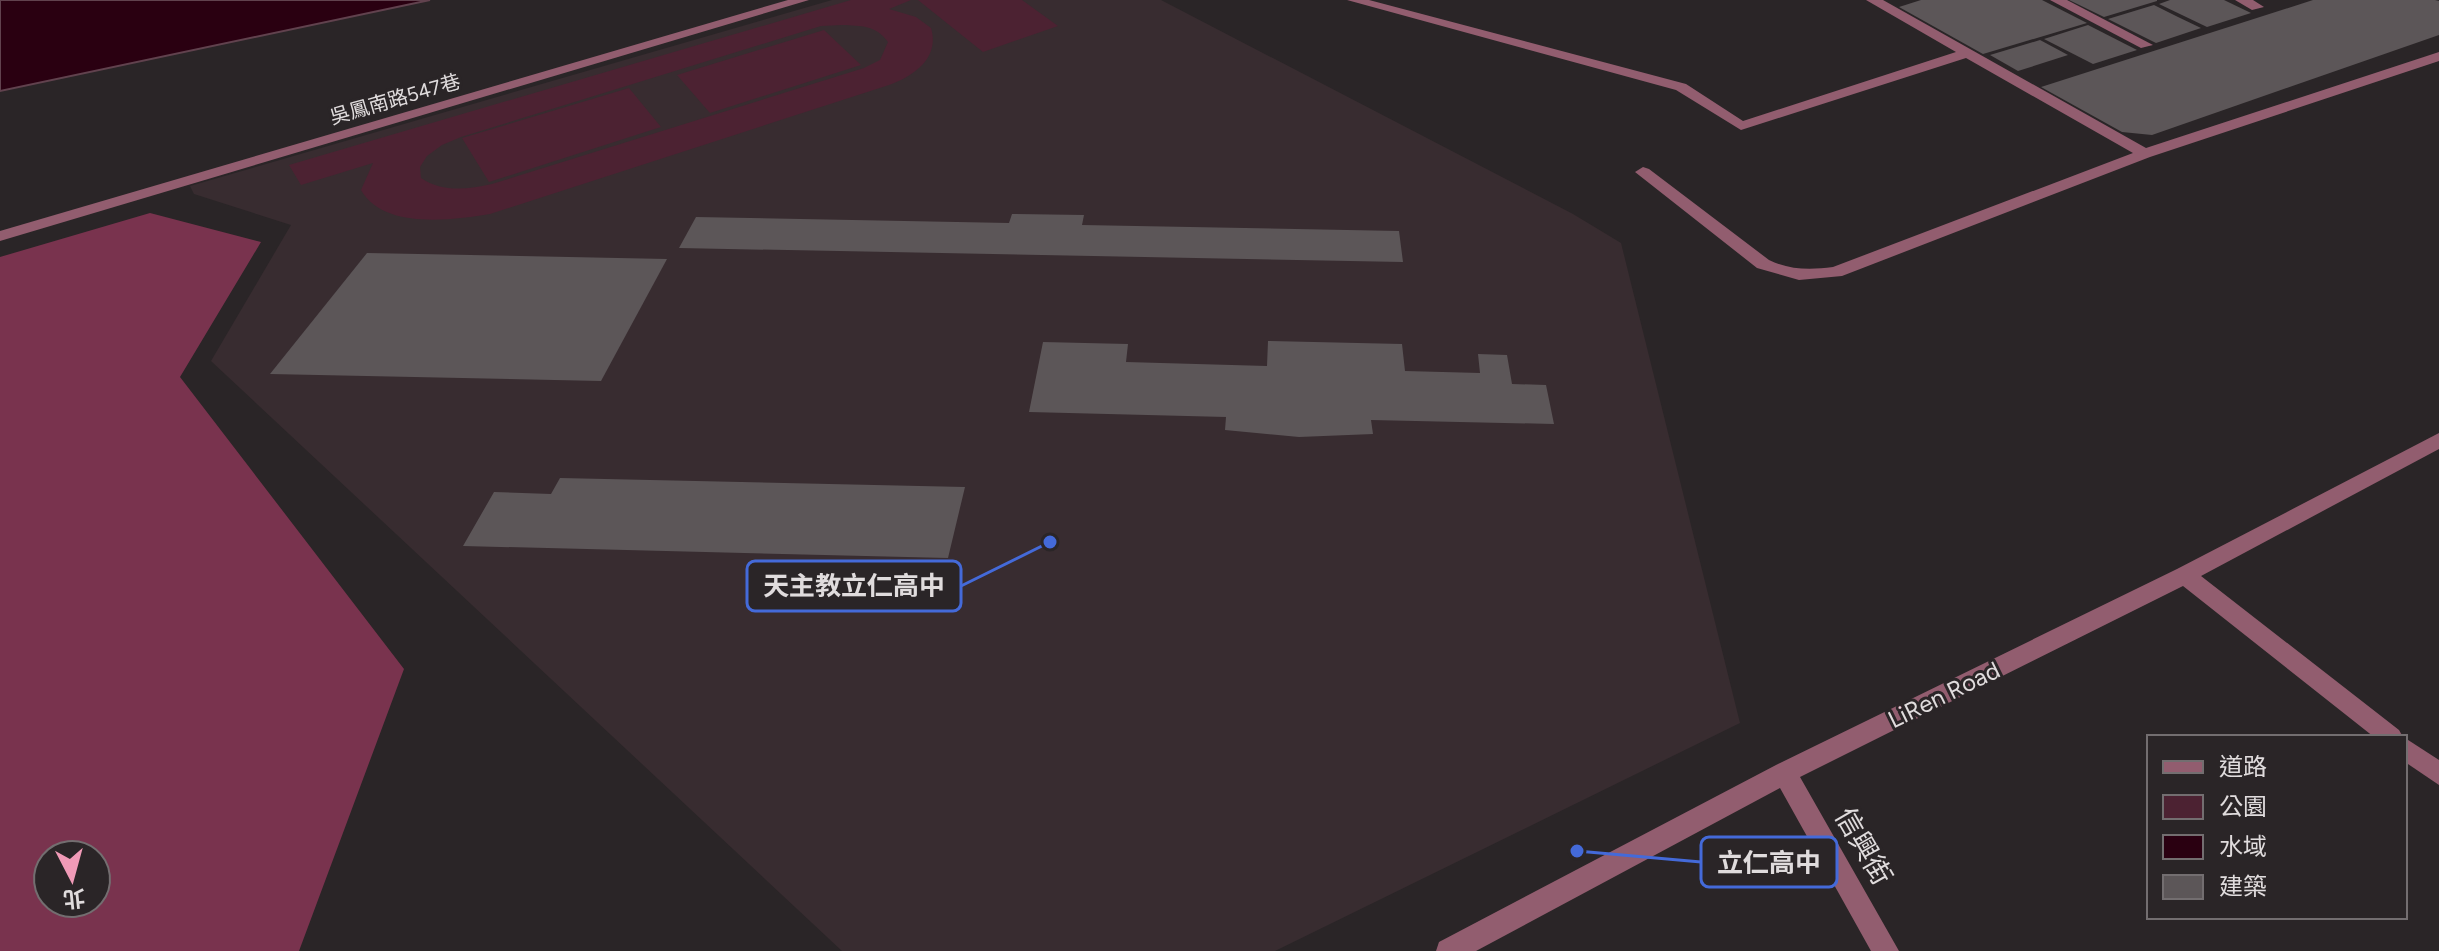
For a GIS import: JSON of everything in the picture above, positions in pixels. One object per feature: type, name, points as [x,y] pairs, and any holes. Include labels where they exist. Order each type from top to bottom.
[{"type":"street","name":"吳鳳南路547巷","points":[[0,236],[802,0]]},
{"type":"street","points":[[1354,0],[1681,87],[1741,126],[1968,53]]},
{"type":"street","points":[[2057,0],[2146,45]]},
{"type":"street","points":[[2242,0],[2257,7]]},
{"type":"street","points":[[1883,1],[2145,154]]},
{"type":"street","points":[[1643,172],[1763,264],[1781,273],[1808,276],[1836,272],[2145,154],[2439,56]]},
{"type":"street","name":"LiRen Road","points":[[1449,951],[1785,773],[2185,575],[2439,440]]},
{"type":"street","points":[[2185,575],[2388,735]]},
{"type":"street","points":[[2407,750],[2439,774]]},
{"type":"street","name":"信興街","points":[[1785,773],[1886,951]]},
{"type":"shaded area","points":[[832,0],[1161,0],[1573,214],[1621,243],[1740,723],[1275,951],[842,951],[211,361],[291,225],[194,194],[190,186]]},
{"type":"shaded area","points":[[150,213],[261,242],[180,377],[404,669],[299,951],[0,951],[0,257]]},
{"type":"green space","points":[[851,0],[911,0],[889,9],[916,17],[931,28],[932,48],[923,64],[889,85],[490,214],[439,220],[402,217],[372,203],[361,190],[373,163],[301,185],[289,165]],"holes":[[[821,26],[868,28],[883,36],[888,42],[880,60],[864,68],[492,184],[447,188],[421,178],[420,167],[427,156],[461,137]]]},
{"type":"green space","points":[[918,0],[1022,0],[1058,26],[983,52]]},
{"type":"green space","points":[[824,30],[861,65],[710,113],[677,75]]},
{"type":"green space","points":[[629,88],[661,127],[489,182],[462,138]]},
{"type":"water","points":[[0,0],[430,0],[0,91]]},
{"type":"building","points":[[1921,0],[2042,0],[2087,23],[1983,54],[1899,7]]},
{"type":"building","points":[[2069,0],[2157,0],[2157,1],[2104,17]]},
{"type":"building","points":[[2170,0],[2224,0],[2251,13],[2207,27],[2159,4]]},
{"type":"building","points":[[2313,0],[2439,1],[2439,35],[2152,135],[2122,132],[2041,87]]},
{"type":"building","points":[[2154,5],[2201,28],[2156,43],[2108,19]]},
{"type":"building","points":[[2088,25],[2137,50],[2093,64],[2044,39]]},
{"type":"building","points":[[2040,40],[2068,55],[2018,71],[1990,55]]},
{"type":"building","points":[[1012,214],[1084,215],[1082,225],[1399,231],[1403,262],[679,248],[696,217],[1009,223]]},
{"type":"building","points":[[367,253],[667,259],[601,381],[270,374]]},
{"type":"building","points":[[1268,341],[1402,344],[1405,371],[1480,373],[1478,354],[1507,355],[1512,384],[1546,385],[1554,424],[1371,420],[1373,434],[1299,437],[1225,430],[1226,417],[1029,412],[1043,342],[1128,344],[1126,362],[1267,366]]},
{"type":"building","points":[[560,478],[965,487],[948,558],[463,546],[494,492],[551,494]]},
{"type":"place","name":"天主教立仁高中","points":[[1050,542]]},
{"type":"place","name":"立仁高中","points":[[1577,851]]}]
